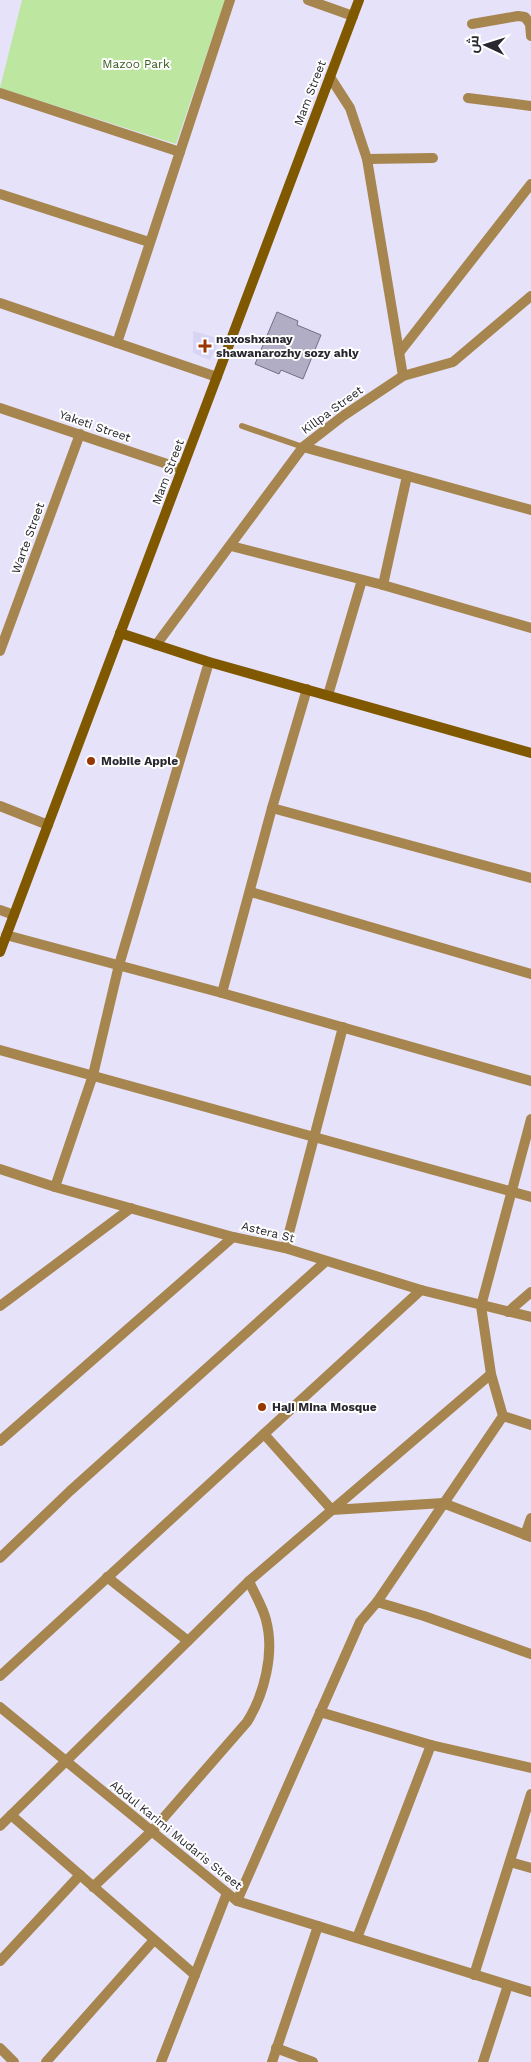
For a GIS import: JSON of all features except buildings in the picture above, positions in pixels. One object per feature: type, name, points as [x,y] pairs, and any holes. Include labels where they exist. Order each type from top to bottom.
[{"type":"street","points":[[116,343],[230,0]]},
{"type":"street","points":[[308,0],[353,16]]},
{"type":"street","name":"Mam Street","points":[[0,952],[358,0]]},
{"type":"street","points":[[472,24],[518,16],[525,17],[530,24],[531,36]]},
{"type":"street","points":[[330,77],[350,108],[367,159],[403,376]]},
{"type":"street","points":[[0,93],[180,152]]},
{"type":"street","points":[[468,98],[531,106]]},
{"type":"street","points":[[367,159],[433,158]]},
{"type":"street","points":[[399,353],[531,184]]},
{"type":"street","points":[[0,194],[150,242]]},
{"type":"street","name":"Killpa Street","points":[[156,645],[232,546],[303,448],[343,416],[403,376],[453,362],[531,296]]},
{"type":"street","points":[[0,303],[217,377]]},
{"type":"street","name":"Yaketi Street","points":[[0,408],[182,469]]},
{"type":"street","name":"Warte Street","points":[[0,651],[80,434]]},
{"type":"street","points":[[303,448],[531,510]]},
{"type":"street","points":[[383,585],[408,476]]},
{"type":"street","points":[[232,546],[383,585],[531,628]]},
{"type":"street","points":[[328,695],[362,580]]},
{"type":"street","points":[[120,633],[209,662],[531,753]]},
{"type":"street","points":[[55,1187],[93,1075],[120,965],[209,662]]},
{"type":"street","points":[[222,993],[306,689]]},
{"type":"street","points":[[0,806],[48,825]]},
{"type":"street","points":[[272,808],[531,878]]},
{"type":"street","points":[[250,892],[531,974]]},
{"type":"street","points":[[0,910],[14,915]]},
{"type":"street","points":[[6,935],[222,993],[531,1081]]},
{"type":"street","points":[[285,1248],[343,1027]]},
{"type":"street","points":[[0,1050],[531,1197]]},
{"type":"street","points":[[503,1416],[491,1374],[482,1306],[531,1119]]},
{"type":"street","name":"Astera St","points":[[0,1169],[55,1187],[233,1237],[285,1248],[325,1262],[422,1290],[531,1318]]},
{"type":"street","points":[[0,1306],[131,1208]]},
{"type":"street","points":[[0,1441],[233,1237]]},
{"type":"street","points":[[0,1558],[78,1484],[325,1262]]},
{"type":"street","points":[[0,1676],[422,1290]]},
{"type":"street","points":[[508,1312],[531,1292]]},
{"type":"street","points":[[0,1826],[249,1581],[491,1374]]},
{"type":"street","points":[[503,1416],[531,1425]]},
{"type":"street","points":[[237,1901],[360,1622],[377,1602],[503,1416]]},
{"type":"street","points":[[264,1434],[332,1510]]},
{"type":"street","points":[[332,1510],[443,1503],[528,1536],[531,1518]]},
{"type":"street","points":[[108,1577],[188,1641]]},
{"type":"street","points":[[93,1887],[152,1831],[248,1722],[257,1707],[266,1674],[268,1636],[266,1620],[249,1581]]},
{"type":"street","points":[[377,1602],[424,1616],[531,1654]]},
{"type":"street","name":"Abdul Karimi Mudaris Street","points":[[0,1707],[237,1901],[531,1992]]},
{"type":"street","points":[[320,1712],[431,1745],[531,1768]]},
{"type":"street","points":[[357,1938],[431,1745]]},
{"type":"street","points":[[474,1975],[531,1794]]},
{"type":"street","points":[[11,1815],[195,1975]]},
{"type":"street","points":[[510,1862],[531,1868]]},
{"type":"street","points":[[0,1961],[80,1876]]},
{"type":"street","points":[[160,2062],[227,1893]]},
{"type":"street","points":[[272,2062],[318,1926]]},
{"type":"street","points":[[46,2062],[154,1940]]},
{"type":"street","points":[[483,2062],[508,1985]]},
{"type":"street","points":[[0,2048],[14,2062]]},
{"type":"street","points":[[276,2048],[313,2062]]},
{"type":"lane","points":[[242,426],[303,448]]},
{"type":"shaded area","name":"naxoshxanay shawanarozhy sozy ahly","points":[[193,331],[221,339],[210,360],[193,353]]},
{"type":"green space","name":"Mazoo Park","points":[[22,0],[225,0],[176,144],[0,88]]},
{"type":"place","name":"naxoshxanay shawanarozhy sozy ahly","points":[[205,346]]},
{"type":"place","name":"Mobile Apple","points":[[91,761]]},
{"type":"place","name":"Haji Mina Mosque","points":[[262,1407]]}]
